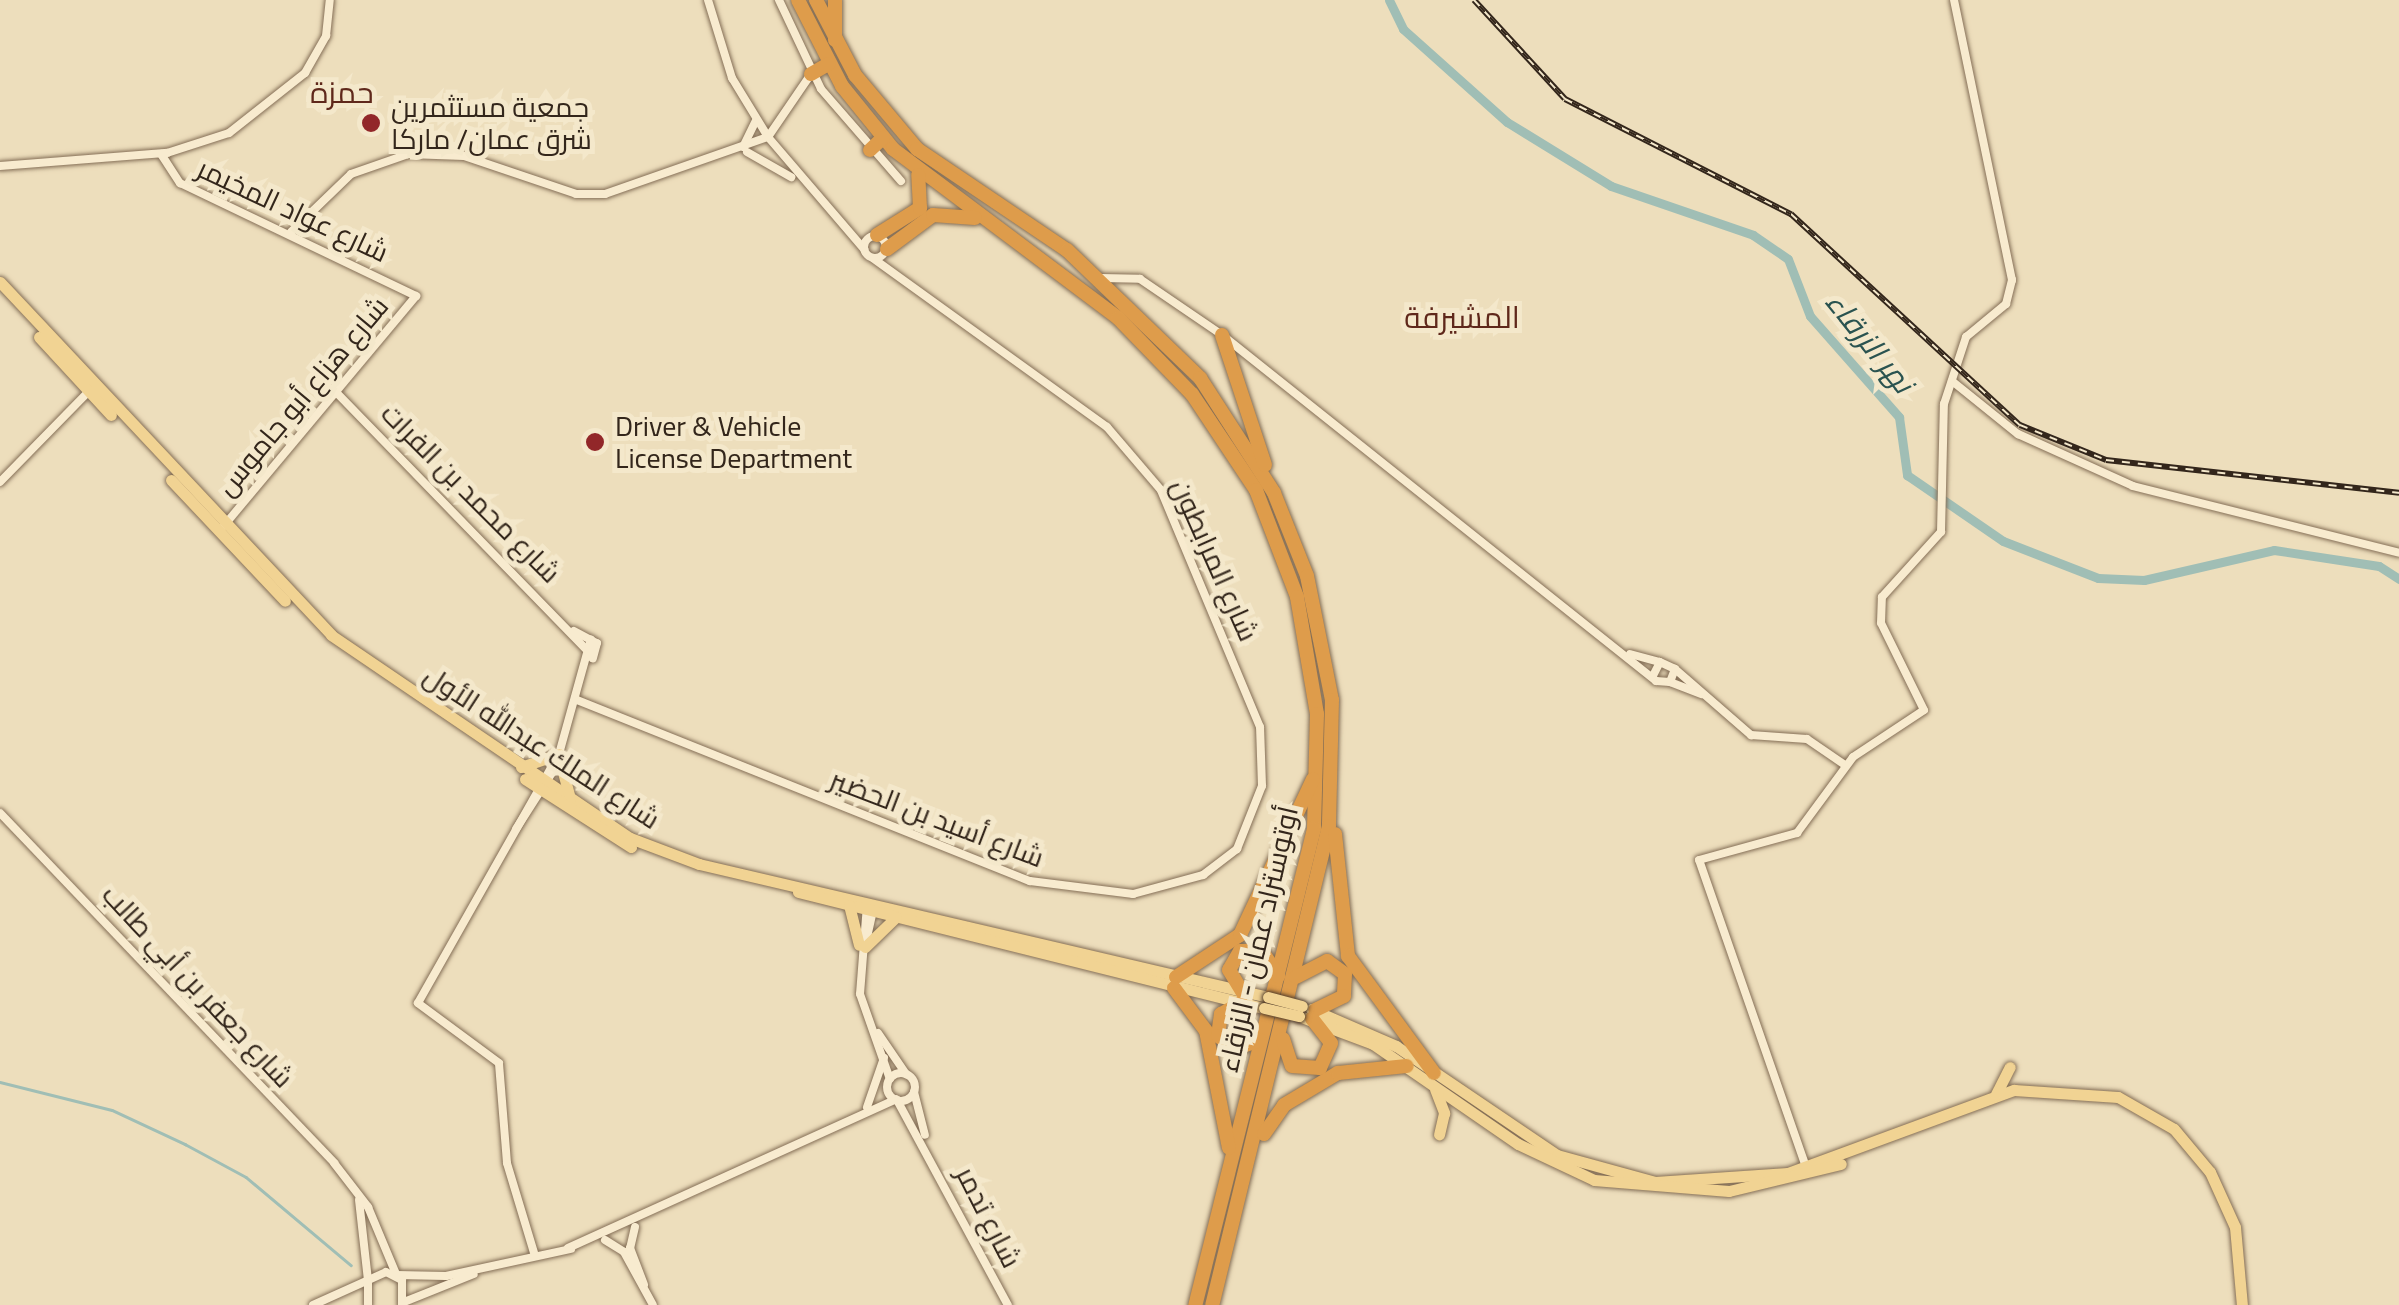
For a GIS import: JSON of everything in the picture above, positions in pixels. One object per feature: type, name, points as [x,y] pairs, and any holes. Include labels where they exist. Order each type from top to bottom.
[{"type":"highway","name":"أوتوستراد عمان - الزرقاء","points":[[798,0],[828,64],[883,138],[915,170],[1097,301],[1208,415],[1262,504],[1291,598],[1318,754],[1312,843],[1195,1305]]},
{"type":"highway","name":"أوتوستراد عمان - الزرقاء","points":[[816,0],[836,41],[874,101],[932,162],[1101,278],[1117,285],[1206,386],[1267,480],[1322,634],[1332,793],[1296,977],[1254,1157],[1212,1305]]},
{"type":"highway","points":[[835,0],[836,41]]},
{"type":"highway","points":[[811,74],[828,64]]},
{"type":"highway","points":[[870,150],[883,138]]},
{"type":"highway","points":[[873,236],[920,208],[915,170]]},
{"type":"highway","points":[[886,250],[933,215],[985,221]]},
{"type":"highway","points":[[1097,301],[1112,326]]},
{"type":"highway","points":[[1222,335],[1267,480]]},
{"type":"highway","points":[[1230,362],[1244,353]]},
{"type":"highway","points":[[1208,415],[1214,443]]},
{"type":"highway","points":[[1240,488],[1262,504]]},
{"type":"highway","points":[[1230,1158],[1206,1031],[1175,982],[1217,958],[1244,928],[1318,754]]},
{"type":"highway","points":[[1332,793],[1348,956],[1432,1077]]},
{"type":"highway","points":[[1260,1040],[1236,1048],[1218,1036],[1221,1014],[1242,998],[1229,975],[1240,951],[1262,951],[1278,977]]},
{"type":"highway","points":[[1282,1035],[1292,1066],[1320,1068],[1331,1042],[1307,1013],[1340,1002],[1345,974],[1326,961],[1296,977]]},
{"type":"highway","points":[[1254,1157],[1294,1098],[1349,1069],[1406,1066]]},
{"type":"main road","name":"شارع الملك عبدالله الأول","points":[[0,282],[224,526],[340,643],[521,767],[542,786],[647,846],[698,867],[1092,963]]},
{"type":"main road","name":"شارع الملك عبدالله الأول","points":[[0,294],[326,640],[627,845],[848,905],[870,906],[896,918],[1307,1013]]},
{"type":"main road","points":[[521,767],[559,758],[572,802]]},
{"type":"main road","points":[[848,905],[862,949],[896,918]]},
{"type":"main road","points":[[1307,1013],[1432,1077],[1466,1103],[1594,1180],[1729,1187],[1808,1171],[1988,1102],[2053,1094],[2113,1102],[2170,1132],[2201,1168],[2228,1224],[2239,1284]]},
{"type":"main road","points":[[1307,1013],[1432,1077],[1444,1109],[1439,1134]]},
{"type":"main road","points":[[1996,1094],[2011,1068],[2032,1089]]},
{"type":"main road","points":[[1808,1171],[1996,1094],[2032,1089],[2118,1097],[2179,1133],[2231,1216],[2238,1305]]},
{"type":"street","points":[[0,166],[161,154],[224,136],[283,99],[321,48],[330,0]]},
{"type":"street","points":[[708,0],[755,116],[801,186],[864,249],[873,236]]},
{"type":"street","points":[[779,0],[811,74],[870,150],[901,180]]},
{"type":"street","points":[[1808,1171],[1699,860],[1797,833],[1846,765],[1924,710],[1880,606],[1945,517],[1942,419],[1966,337],[2008,300],[2010,268],[1954,0]]},
{"type":"street","points":[[295,234],[321,200],[358,170],[408,154],[464,156],[592,196],[741,150],[768,137],[811,74]]},
{"type":"street","points":[[741,150],[755,116]]},
{"type":"street","points":[[741,150],[777,150]]},
{"type":"street","points":[[741,150],[801,186]]},
{"type":"street","points":[[170,171],[178,151]]},
{"type":"street","name":"شارع عواد المخيمر","points":[[161,154],[170,171],[416,296]]},
{"type":"street","points":[[846,230],[873,236],[886,250],[894,274]]},
{"type":"street","name":"شارع المرابطون","points":[[864,249],[1107,427],[1153,476],[1258,720],[1257,806]]},
{"type":"street","points":[[873,258],[886,250]]},
{"type":"street","points":[[1117,285],[1140,279],[1222,335],[1653,676],[1710,698]]},
{"type":"street","name":"شارع هزاع أبو جاموس","points":[[224,526],[333,389],[416,296]]},
{"type":"street","points":[[1952,381],[2018,434],[2133,486],[2399,553]]},
{"type":"street","name":"شارع محمد بن الفرات","points":[[333,389],[574,631],[589,652]]},
{"type":"street","points":[[0,482],[88,391]]},
{"type":"street","name":"شارع محمد بن الفرات","points":[[574,631],[594,641]]},
{"type":"street","points":[[535,1256],[507,1163],[500,1063],[418,1003],[508,838],[559,758],[580,701],[594,641]]},
{"type":"street","points":[[580,701],[594,641]]},
{"type":"street","points":[[1620,651],[1675,668],[1751,735],[1807,739],[1846,765]]},
{"type":"street","points":[[1653,676],[1659,662]]},
{"type":"street","points":[[1670,682],[1675,668]]},
{"type":"street","name":"شارع أسيد بن الحضير","points":[[580,701],[964,858],[1101,894],[1213,870],[1237,850],[1257,806]]},
{"type":"street","name":"شارع جعفر بن أبي طالب","points":[[0,812],[358,1196],[396,1275],[403,1304]]},
{"type":"street","points":[[870,906],[862,949],[860,994],[889,1083]]},
{"type":"street","points":[[868,1106],[889,1083],[906,1074],[874,1030]]},
{"type":"street","points":[[868,1106],[884,1058]]},
{"type":"street","name":"شارع تدمر","points":[[906,1074],[930,1149]]},
{"type":"street","name":"شارع تدمر","points":[[889,1083],[930,1149],[1008,1305]]},
{"type":"street","points":[[568,1248],[644,1220],[868,1106],[914,1092]]},
{"type":"street","points":[[358,1196],[368,1305]]},
{"type":"street","points":[[313,1305],[368,1280],[478,1270],[605,1240],[644,1220]]},
{"type":"street","points":[[635,1227],[630,1248],[653,1305]]},
{"type":"street","points":[[605,1240],[624,1252],[645,1288]]},
{"type":"street","points":[[403,1304],[478,1270]]},
{"type":"waterway","name":"نهر الزرقاء","points":[[1389,0],[1403,29],[1507,122],[1611,186],[1753,235],[1788,259],[1810,316],[1899,417],[1907,475],[2003,541],[2098,578],[2144,580],[2274,550],[2379,566],[2399,579]]},
{"type":"waterway","points":[[0,1082],[112,1110],[185,1144],[246,1177],[351,1265]]},
{"type":"railway","points":[[1474,0],[1565,99],[1791,214],[2020,425],[2106,460],[2399,493]]},
{"type":"place","name":"جمعية مستثمرين شرق عمان/ ماركا","points":[[371,123]]},
{"type":"place","name":"Driver & Vehicle License Department","points":[[595,442]]},
{"type":"district","name":"حمزة","points":[[342,92]]},
{"type":"district","name":"المشيرفة","points":[[1462,317]]}]
